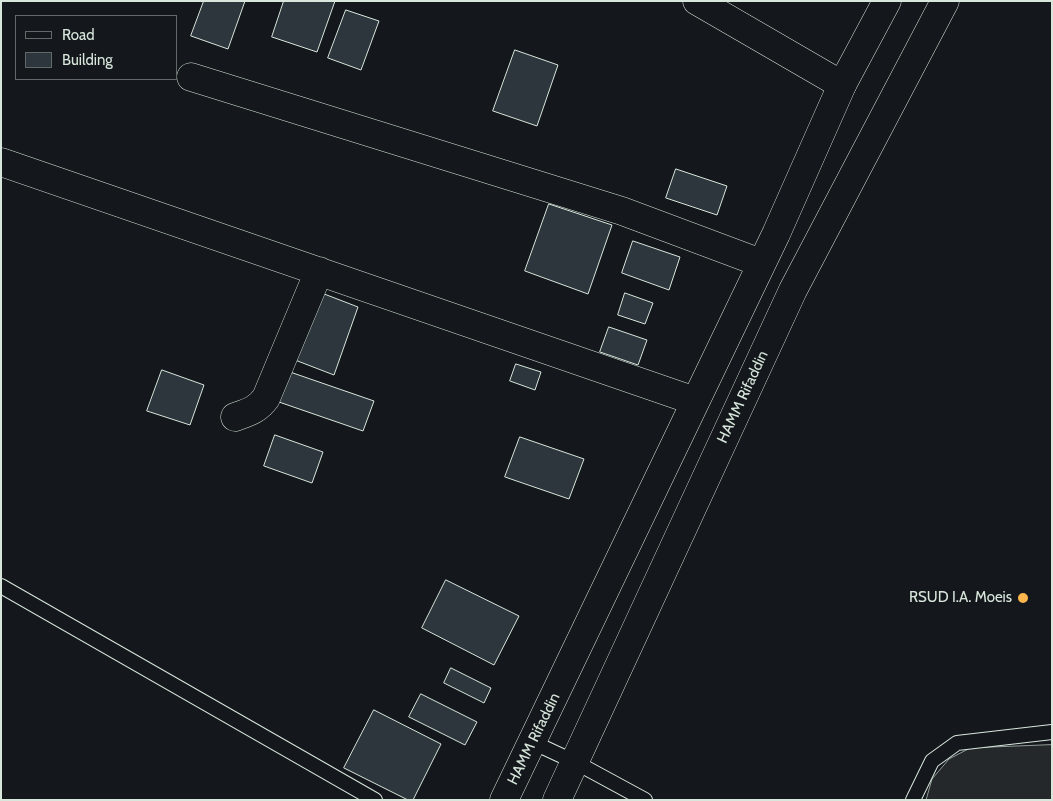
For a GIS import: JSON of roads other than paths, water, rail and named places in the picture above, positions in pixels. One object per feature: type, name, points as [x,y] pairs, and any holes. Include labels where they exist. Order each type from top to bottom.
[{"type":"main road","points":[[697,1],[842,85]]},
{"type":"main road","name":"HAMM Rifaddin","points":[[509,796],[532,742],[762,263],[842,85],[887,1]]},
{"type":"main road","name":"HAMM Rifaddin","points":[[556,800],[792,290],[944,1]]},
{"type":"main road","points":[[191,77],[622,211],[762,263]]},
{"type":"main road","points":[[1,162],[695,401]]},
{"type":"main road","points":[[235,417],[254,410],[266,398],[319,271]]},
{"type":"lane","points":[[1,586],[375,800]]},
{"type":"lane","points":[[913,800],[932,761],[957,742],[1052,732]]},
{"type":"lane","points":[[532,742],[575,762],[646,800]]},
{"type":"place","name":"RSUD I.A. Moeis","points":[[1023,598]]}]
